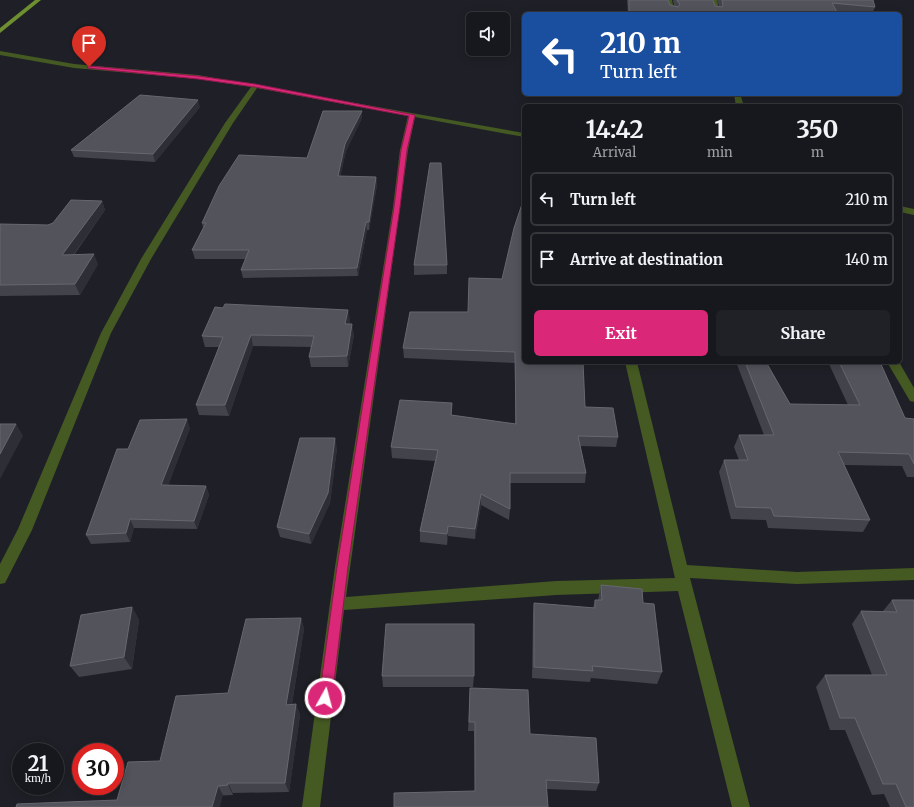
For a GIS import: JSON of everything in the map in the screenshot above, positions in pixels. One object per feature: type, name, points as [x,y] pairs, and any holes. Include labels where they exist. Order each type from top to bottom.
[{"type":"main road","points":[[0,31],[38,0]]},
{"type":"street","points":[[669,0],[671,12]]},
{"type":"street","points":[[714,0],[717,12]]},
{"type":"street","points":[[0,53],[74,66],[198,77],[522,135]]},
{"type":"street","points":[[0,578],[25,530],[106,333],[146,260],[229,123],[255,86]]},
{"type":"street","points":[[311,807],[337,604],[404,150],[412,115]]},
{"type":"street","points":[[902,209],[914,212]]},
{"type":"street","points":[[631,364],[741,807]]},
{"type":"street","points":[[894,364],[914,398]]},
{"type":"street","points":[[337,604],[683,577],[797,578],[914,574]]},
{"type":"building","points":[[629,0],[668,0],[670,5],[678,7],[680,4],[677,0],[713,0],[715,6],[722,7],[722,0],[873,0],[875,7],[832,3],[837,12],[629,12]]},
{"type":"building","points":[[140,95],[198,100],[153,154],[71,150]]},
{"type":"building","points":[[323,111],[362,111],[345,144],[338,176],[376,177],[369,222],[366,222],[357,268],[241,270],[249,250],[192,250],[206,223],[202,223],[219,186],[239,155],[307,158]]},
{"type":"building","points":[[430,163],[441,163],[447,265],[414,265]]},
{"type":"building","points":[[71,200],[102,201],[62,255],[94,254],[75,284],[0,285],[0,224],[48,225],[53,223]]},
{"type":"building","points":[[522,204],[522,364],[583,364],[585,407],[613,408],[618,437],[578,436],[586,473],[510,473],[510,509],[481,494],[475,529],[448,526],[447,534],[420,531],[438,450],[391,447],[400,400],[452,403],[451,415],[516,424],[515,352],[403,348],[410,312],[468,312],[469,278],[502,279],[514,228]]},
{"type":"building","points":[[225,304],[348,310],[345,324],[352,324],[347,356],[309,357],[314,336],[251,335],[225,405],[196,405],[223,337],[202,336],[215,307],[223,308]]},
{"type":"building","points":[[746,364],[767,364],[790,404],[860,405],[840,364],[881,364],[905,418],[914,419],[914,464],[909,454],[838,452],[870,520],[774,516],[771,508],[736,507],[724,460],[748,460],[739,435],[774,435]]},
{"type":"building","points":[[187,419],[161,485],[206,486],[194,521],[130,519],[126,533],[86,535],[117,449],[128,449],[140,420]]},
{"type":"building","points":[[0,424],[16,424],[0,454]]},
{"type":"building","points":[[300,438],[335,438],[328,493],[309,534],[277,527]]},
{"type":"building","points":[[601,585],[642,589],[643,603],[654,604],[662,672],[592,666],[593,671],[534,667],[534,603],[595,608],[595,600],[602,600]]},
{"type":"building","points":[[892,600],[914,600],[914,807],[906,807],[896,784],[883,784],[855,718],[840,718],[825,675],[887,675],[861,611],[897,612]]},
{"type":"building","points":[[132,607],[124,657],[70,666],[81,615]]},
{"type":"building","points":[[301,618],[286,705],[296,704],[285,783],[228,783],[228,785],[218,786],[212,807],[16,807],[17,804],[117,800],[118,795],[124,795],[124,776],[128,762],[160,761],[176,696],[228,693],[246,619]]},
{"type":"building","points":[[386,624],[474,624],[474,676],[382,676]]},
{"type":"building","points":[[470,688],[528,690],[530,734],[596,738],[599,783],[546,780],[548,807],[394,807],[394,793],[475,791],[475,722],[469,722]]},
{"type":"route","points":[[89,67],[198,77],[412,115],[404,150],[397,207],[342,567],[325,698]]}]
